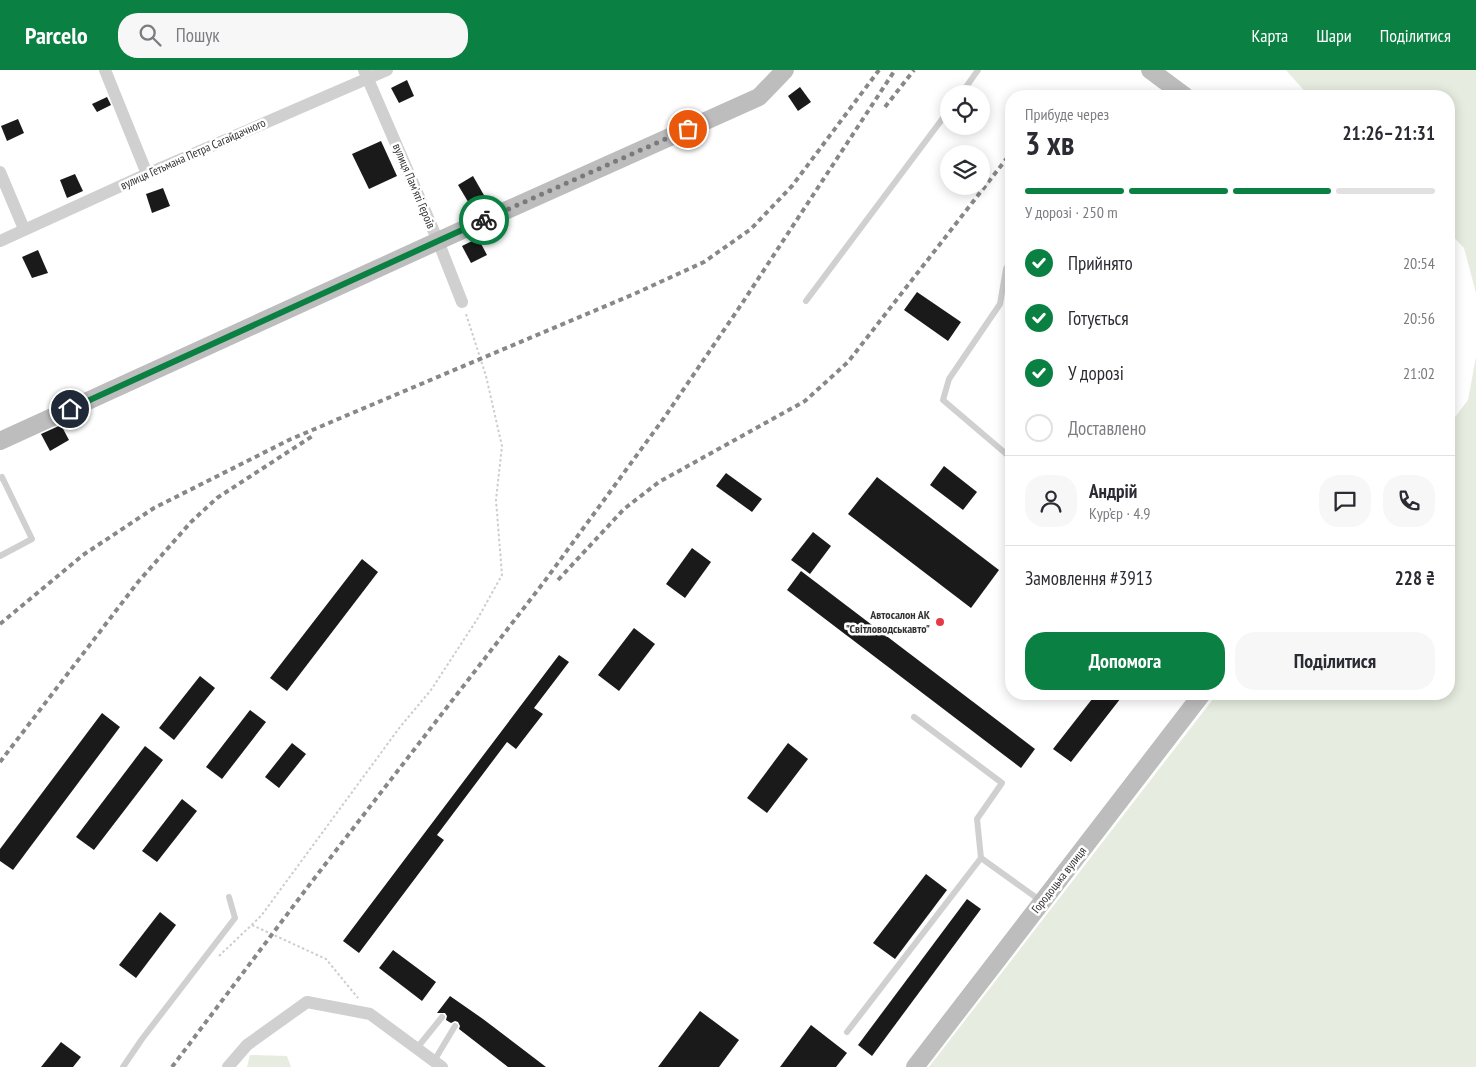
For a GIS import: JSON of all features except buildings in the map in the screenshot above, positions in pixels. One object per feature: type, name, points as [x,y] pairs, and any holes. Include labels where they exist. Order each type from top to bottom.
[{"type":"street","points":[[105,70],[147,174]]},
{"type":"street","name":"вулиця Гетьмана Петра Сагайдачного","points":[[0,241],[366,74],[387,70]]},
{"type":"street","points":[[0,441],[759,97],[785,70]]},
{"type":"street","points":[[1150,70],[1177,90]]},
{"type":"street","name":"вулиця Памʼяті Героїв","points":[[366,74],[438,241],[462,302]]},
{"type":"street","points":[[0,172],[24,229]]},
{"type":"street","name":"Городоцька вулиця","points":[[915,1067],[1197,700]]},
{"type":"street","points":[[228,1067],[247,1045],[307,1002],[370,1014],[438,1064]]},
{"type":"lane","points":[[967,85],[978,70]]},
{"type":"lane","points":[[806,301],[940,122]]},
{"type":"lane","points":[[1005,275],[1000,304],[949,379],[943,400],[1005,453]]},
{"type":"lane","points":[[0,478],[2,477],[32,539],[0,556]]},
{"type":"lane","points":[[1189,711],[1192,700]]},
{"type":"lane","points":[[847,1032],[981,858],[977,819],[1002,784],[914,717]]},
{"type":"lane","points":[[981,858],[1042,902]]},
{"type":"lane","points":[[124,1067],[142,1038],[235,918],[229,897]]},
{"type":"lane","points":[[417,1048],[442,1017]]},
{"type":"lane","points":[[438,1064],[455,1026]]},
{"type":"path","points":[[218,957],[261,916],[400,727],[432,690],[478,618],[502,575],[496,500],[502,446],[486,376],[462,302]]},
{"type":"path","points":[[252,925],[326,959],[370,1014]]},
{"type":"shaded area","points":[[1286,70],[1476,70],[1476,293],[1464,248],[1455,238],[1455,90],[1304,90]]},
{"type":"shaded area","points":[[1476,357],[1476,1067],[929,1067],[1212,700],[1455,700],[1455,417],[1468,400]]},
{"type":"shaded area","points":[[250,1055],[287,1056],[291,1067],[247,1067]]},
{"type":"railway","points":[[0,624],[83,555],[154,508],[291,439],[634,294],[704,262],[751,229],[792,186],[879,70]]},
{"type":"railway","points":[[172,1067],[310,884],[544,582],[664,418],[741,305],[895,70]]},
{"type":"railway","points":[[885,107],[914,70]]},
{"type":"railway","points":[[558,580],[624,509],[659,482],[805,401],[848,362],[1005,161]]},
{"type":"railway","points":[[0,762],[138,582],[191,522],[217,498],[314,435]]},
{"type":"way so far","points":[[484,220],[688,129]]},
{"type":"place","name":"Автосалон АК \"Світловодськавто\"","points":[[940,622]]},
{"type":"route","points":[[70,409],[484,220]]}]
